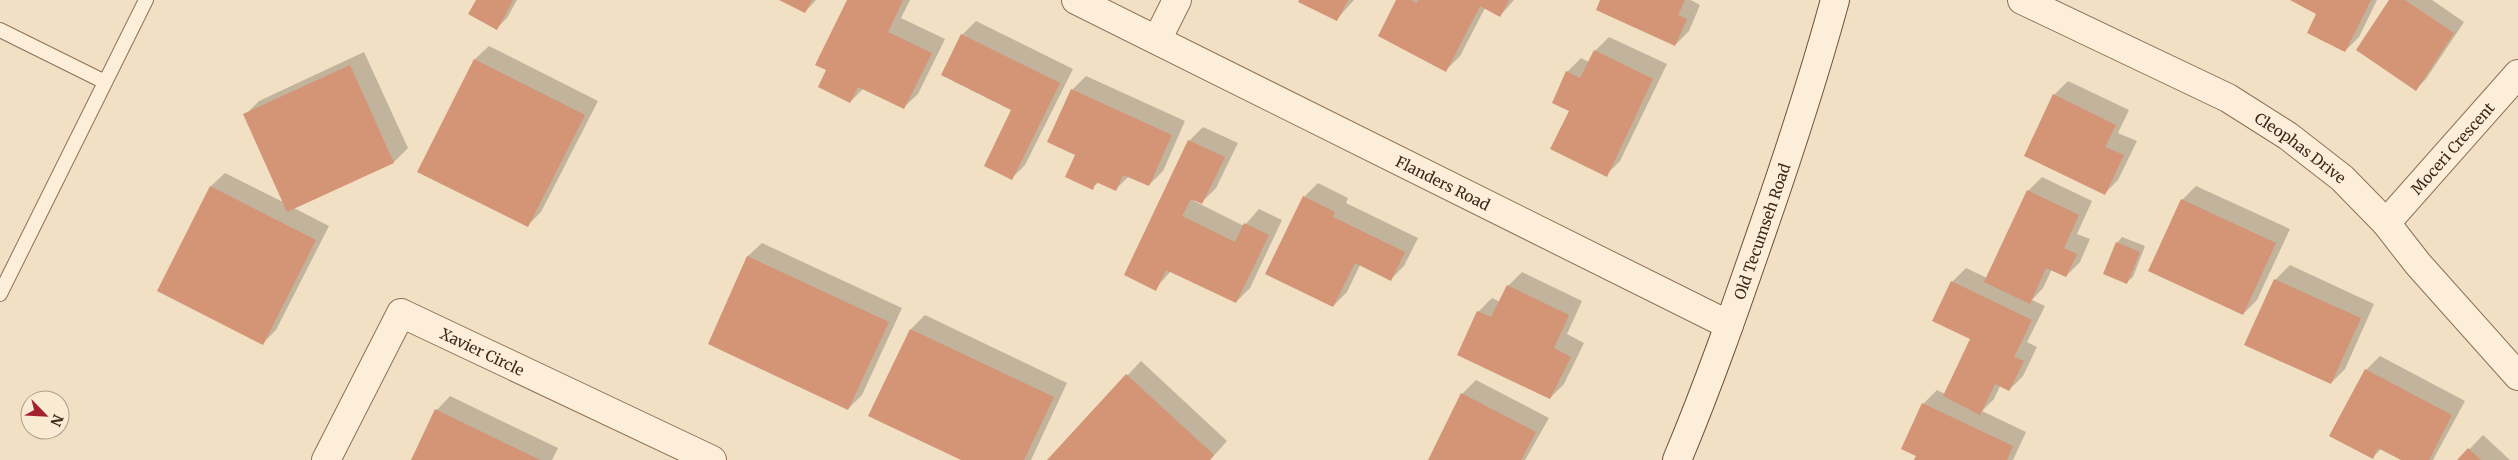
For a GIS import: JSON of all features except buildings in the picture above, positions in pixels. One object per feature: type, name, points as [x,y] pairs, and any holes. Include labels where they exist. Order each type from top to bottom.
[{"type":"street","name":"Flanders Road","points":[[1076,0],[1728,325]]},
{"type":"street","points":[[1157,40],[1177,0]]},
{"type":"street","name":"Old Tecumseh Road","points":[[1677,460],[1728,325],[1818,65],[1835,0]]},
{"type":"street","name":"Cleophas Drive","points":[[2022,0],[2235,103],[2288,136],[2342,178],[2386,223],[2418,264],[2518,376]]},
{"type":"street","name":"Moceri Crescent","points":[[2386,223],[2518,74]]},
{"type":"street","name":"Xavier Circle","points":[[326,460],[401,313],[712,460]]},
{"type":"lane","points":[[0,294],[146,0]]},
{"type":"lane","points":[[0,30],[105,82]]}]
